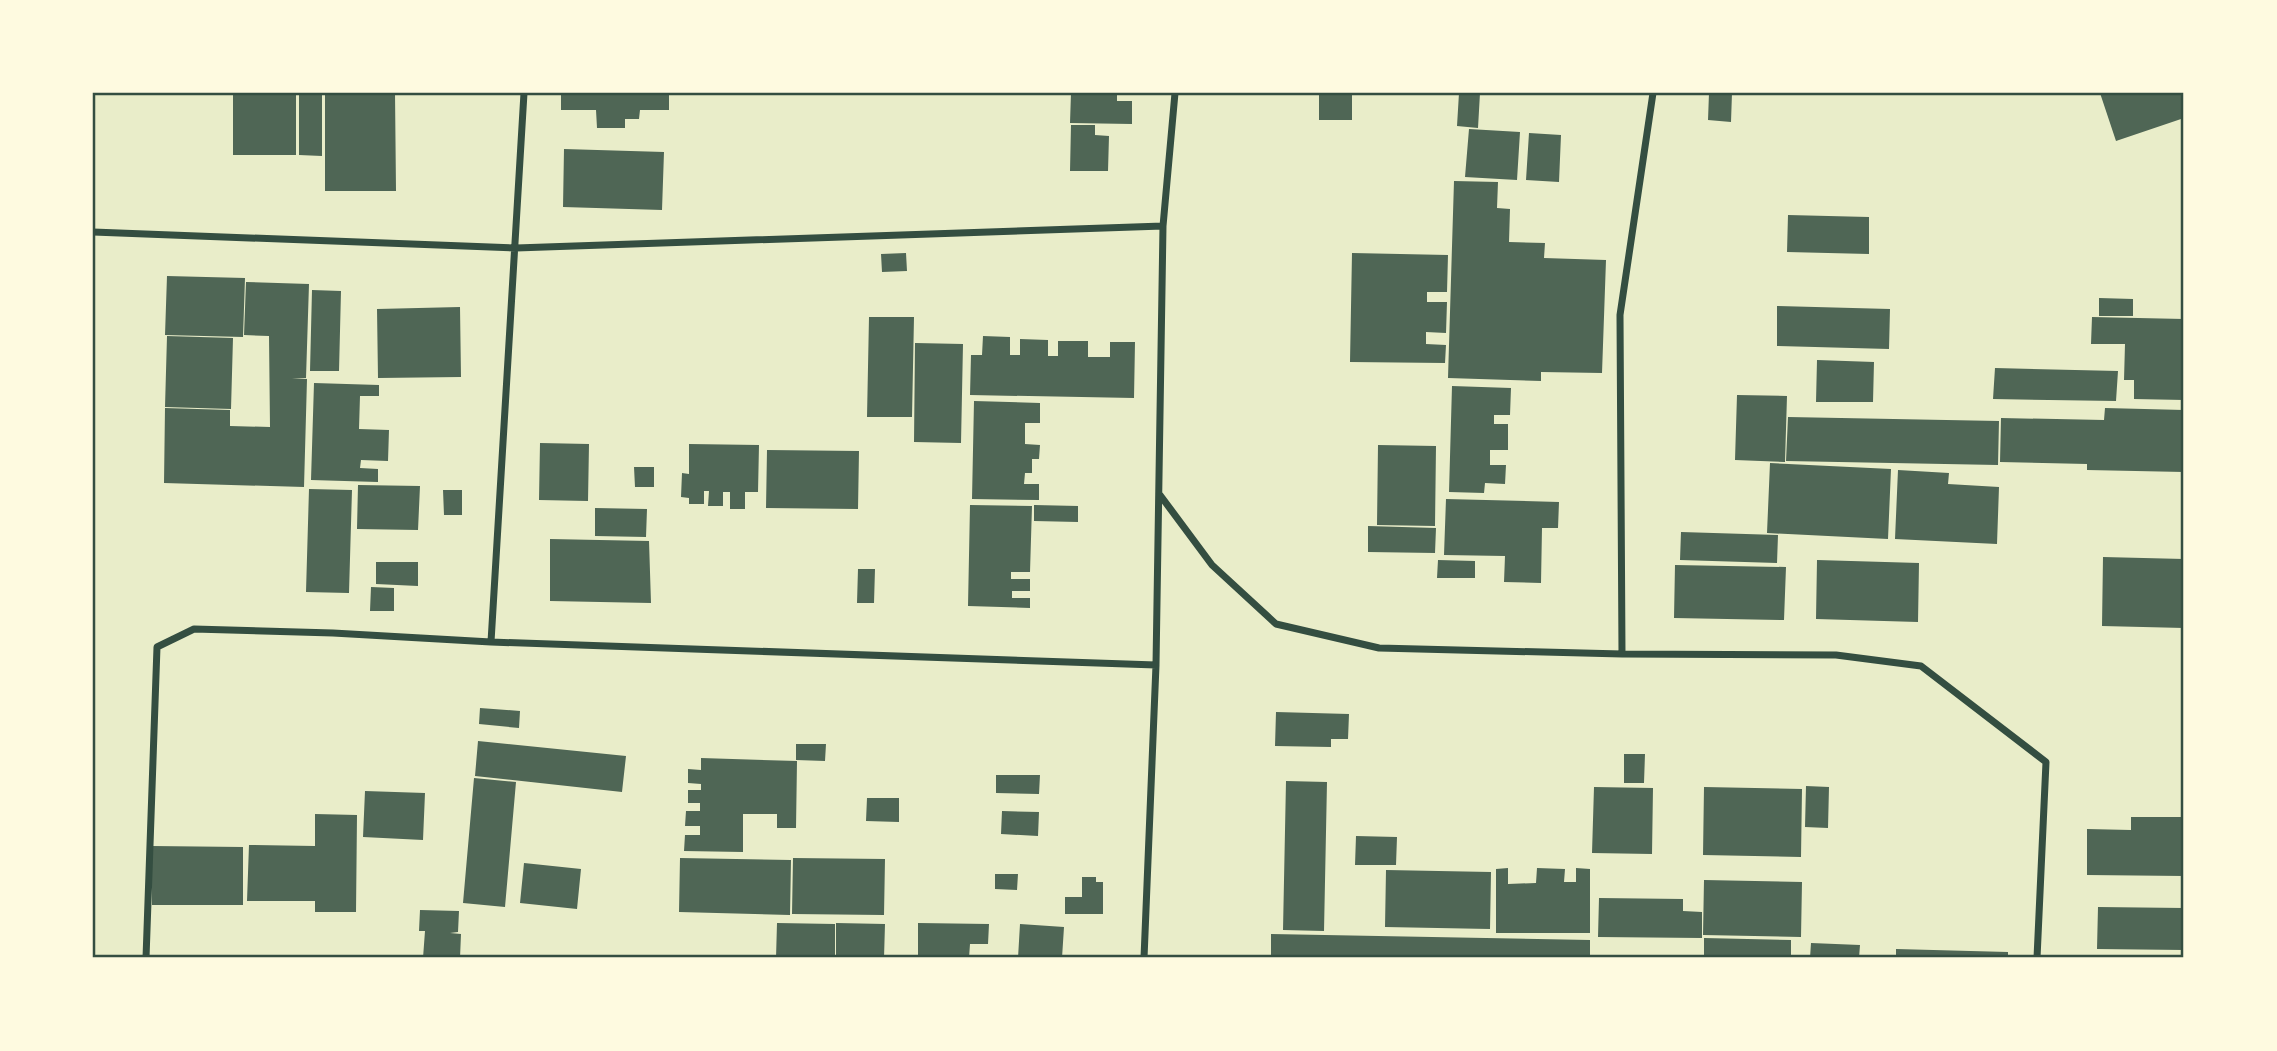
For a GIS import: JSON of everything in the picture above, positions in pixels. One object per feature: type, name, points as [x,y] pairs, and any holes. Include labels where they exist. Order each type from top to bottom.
[{"type":"street","points":[[491,642],[524,93]]},
{"type":"street","points":[[1144,958],[1157,665],[1163,226],[1174,93]]},
{"type":"street","points":[[1622,653],[1620,314],[1653,93]]},
{"type":"street","points":[[93,232],[516,248],[1163,226]]},
{"type":"street","points":[[1160,495],[1212,565],[1276,624],[1379,648],[1836,655],[1921,666],[2046,762],[2037,958]]},
{"type":"street","points":[[146,958],[157,647],[194,629],[1157,665]]},
{"type":"building","points":[[233,93],[296,93],[296,155],[233,155]]},
{"type":"building","points":[[299,93],[322,93],[322,156],[299,155]]},
{"type":"building","points":[[325,93],[395,93],[396,191],[325,191]]},
{"type":"building","points":[[561,93],[669,93],[669,110],[640,110],[639,119],[625,119],[625,128],[597,128],[596,110],[561,110]]},
{"type":"building","points":[[1071,93],[1117,93],[1117,101],[1132,101],[1132,124],[1070,123]]},
{"type":"building","points":[[1319,93],[1352,93],[1352,120],[1319,120]]},
{"type":"building","points":[[1459,93],[1480,93],[1478,128],[1457,126]]},
{"type":"building","points":[[1709,93],[1732,93],[1731,122],[1708,120]]},
{"type":"building","points":[[2100,93],[2184,93],[2184,118],[2116,141]]},
{"type":"building","points":[[1071,125],[1095,125],[1095,135],[1109,136],[1108,171],[1070,171]]},
{"type":"building","points":[[1469,129],[1520,132],[1517,180],[1465,177]]},
{"type":"building","points":[[1529,133],[1561,135],[1559,182],[1526,180]]},
{"type":"building","points":[[564,149],[664,152],[662,210],[563,207]]},
{"type":"building","points":[[1454,181],[1498,182],[1497,208],[1510,209],[1509,242],[1545,243],[1544,258],[1606,260],[1602,373],[1541,372],[1541,381],[1448,378]]},
{"type":"building","points":[[1788,215],[1869,217],[1869,254],[1787,252]]},
{"type":"building","points":[[906,253],[907,271],[882,272],[881,254]]},
{"type":"building","points":[[1352,253],[1448,255],[1447,292],[1427,292],[1427,302],[1447,302],[1446,333],[1426,332],[1426,344],[1446,345],[1445,363],[1350,362]]},
{"type":"building","points":[[167,276],[245,278],[243,337],[165,335]]},
{"type":"building","points":[[246,282],[309,284],[306,378],[292,378],[307,379],[304,487],[164,483],[165,408],[230,410],[230,426],[270,427],[269,336],[244,335]]},
{"type":"building","points":[[312,290],[341,291],[339,371],[310,371]]},
{"type":"building","points":[[2099,298],[2133,299],[2133,316],[2099,316]]},
{"type":"building","points":[[1777,306],[1890,309],[1889,349],[1777,346]]},
{"type":"building","points":[[460,307],[461,377],[378,378],[377,309]]},
{"type":"building","points":[[869,317],[914,317],[912,417],[867,417]]},
{"type":"building","points":[[2092,317],[2184,319],[2184,400],[2134,399],[2134,380],[2124,380],[2125,344],[2091,344]]},
{"type":"building","points":[[167,336],[233,338],[231,409],[165,407]]},
{"type":"building","points":[[983,336],[1010,337],[1010,355],[1020,355],[1020,339],[1048,340],[1048,356],[1058,356],[1058,341],[1088,341],[1088,357],[1110,357],[1110,342],[1135,342],[1134,398],[970,395],[971,355],[982,355]]},
{"type":"building","points":[[915,343],[963,344],[961,443],[914,442]]},
{"type":"building","points":[[1817,360],[1874,362],[1873,402],[1816,402]]},
{"type":"building","points":[[1995,368],[2118,371],[2116,401],[1993,399]]},
{"type":"building","points":[[314,383],[379,385],[379,396],[360,396],[359,429],[389,430],[388,461],[361,460],[360,468],[378,469],[378,482],[311,480]]},
{"type":"building","points":[[1452,386],[1511,388],[1510,415],[1494,415],[1494,424],[1508,424],[1508,450],[1490,450],[1490,465],[1506,465],[1505,484],[1485,483],[1484,493],[1449,492]]},
{"type":"building","points":[[1737,395],[1787,396],[1785,462],[1735,460]]},
{"type":"building","points":[[974,401],[1040,403],[1040,423],[1025,423],[1025,444],[1040,445],[1039,459],[1032,459],[1032,473],[1025,473],[1024,484],[1039,484],[1039,500],[972,499]]},
{"type":"building","points":[[2105,408],[2184,410],[2184,472],[2087,470],[2087,464],[2000,462],[2001,418],[2104,420]]},
{"type":"building","points":[[1788,417],[1999,421],[1998,465],[1786,461]]},
{"type":"building","points":[[540,443],[589,444],[588,501],[539,500]]},
{"type":"building","points":[[689,444],[759,445],[758,492],[745,492],[745,509],[730,509],[730,492],[723,492],[723,506],[708,506],[709,491],[704,491],[704,504],[689,504],[689,498],[681,497],[682,473],[689,474]]},
{"type":"building","points":[[1378,445],[1436,446],[1435,526],[1377,525]]},
{"type":"building","points":[[767,450],[859,451],[858,509],[766,508]]},
{"type":"building","points":[[1770,463],[1891,469],[1888,539],[1767,533]]},
{"type":"building","points":[[634,467],[654,467],[654,487],[635,487]]},
{"type":"building","points":[[1898,470],[1949,473],[1948,484],[1999,487],[1997,544],[1895,539]]},
{"type":"building","points":[[358,485],[420,486],[418,530],[357,529]]},
{"type":"building","points":[[309,489],[352,490],[349,593],[306,592]]},
{"type":"building","points":[[443,490],[462,490],[462,515],[444,515]]},
{"type":"building","points":[[1446,499],[1559,502],[1558,528],[1542,528],[1541,583],[1504,582],[1505,556],[1444,555]]},
{"type":"building","points":[[970,505],[1032,506],[1030,572],[1011,572],[1011,579],[1030,579],[1030,591],[1012,591],[1012,598],[1030,598],[1030,608],[968,606]]},
{"type":"building","points":[[1034,505],[1078,506],[1078,522],[1034,521]]},
{"type":"building","points":[[595,508],[647,509],[646,537],[595,536]]},
{"type":"building","points":[[1368,526],[1436,528],[1435,553],[1368,552]]},
{"type":"building","points":[[1681,532],[1778,535],[1777,563],[1680,560]]},
{"type":"building","points":[[550,539],[649,541],[651,603],[550,601]]},
{"type":"building","points":[[2103,557],[2184,559],[2184,628],[2102,626]]},
{"type":"building","points":[[1438,560],[1475,561],[1475,578],[1437,578]]},
{"type":"building","points":[[1817,560],[1919,563],[1918,622],[1816,619]]},
{"type":"building","points":[[376,562],[418,562],[418,586],[376,584]]},
{"type":"building","points":[[1675,565],[1786,567],[1784,620],[1674,618]]},
{"type":"building","points":[[858,569],[875,569],[874,603],[857,603]]},
{"type":"building","points":[[371,587],[394,588],[394,611],[370,611]]},
{"type":"building","points":[[480,708],[520,711],[519,728],[479,724]]},
{"type":"building","points":[[1276,712],[1349,714],[1348,739],[1331,739],[1331,747],[1275,746]]},
{"type":"building","points":[[478,741],[626,756],[622,792],[475,776]]},
{"type":"building","points":[[796,744],[826,744],[825,761],[796,760]]},
{"type":"building","points":[[1624,754],[1645,754],[1644,783],[1624,783]]},
{"type":"building","points":[[701,758],[797,761],[796,828],[777,828],[777,814],[743,814],[743,852],[684,851],[685,835],[700,835],[700,826],[685,826],[686,811],[700,811],[700,803],[688,803],[688,790],[701,790],[701,784],[688,783],[688,769],[701,770]]},
{"type":"building","points":[[996,775],[1040,775],[1039,794],[996,793]]},
{"type":"building","points":[[474,778],[516,782],[505,907],[463,903]]},
{"type":"building","points":[[1286,781],[1327,782],[1324,931],[1283,930]]},
{"type":"building","points":[[1806,786],[1829,787],[1828,828],[1805,827]]},
{"type":"building","points":[[1594,787],[1653,788],[1652,854],[1592,853]]},
{"type":"building","points":[[1704,787],[1802,789],[1801,857],[1703,855]]},
{"type":"building","points":[[365,791],[425,793],[423,840],[363,837]]},
{"type":"building","points":[[867,798],[899,798],[899,822],[866,821]]},
{"type":"building","points":[[1002,811],[1039,812],[1038,836],[1001,834]]},
{"type":"building","points":[[315,814],[357,815],[356,912],[315,912],[315,901],[247,901],[249,845],[315,846]]},
{"type":"building","points":[[2131,817],[2184,817],[2184,876],[2087,875],[2087,829],[2131,830]]},
{"type":"building","points":[[1356,836],[1397,837],[1396,865],[1355,865]]},
{"type":"building","points":[[152,846],[243,847],[243,905],[152,905]]},
{"type":"building","points":[[680,858],[791,860],[790,915],[679,912]]},
{"type":"building","points":[[793,858],[885,859],[884,915],[792,914]]},
{"type":"building","points":[[524,863],[581,869],[577,909],[520,903]]},
{"type":"building","points":[[1508,868],[1508,884],[1536,883],[1537,868],[1565,869],[1564,882],[1576,882],[1576,868],[1590,869],[1590,933],[1496,933],[1496,869]]},
{"type":"building","points":[[1386,870],[1491,872],[1490,929],[1385,927]]},
{"type":"building","points":[[995,874],[1018,874],[1017,890],[995,889]]},
{"type":"building","points":[[1082,877],[1096,877],[1096,882],[1103,882],[1103,914],[1065,914],[1065,897],[1082,897]]},
{"type":"building","points":[[1704,880],[1802,882],[1801,937],[1703,935]]},
{"type":"building","points":[[1599,898],[1683,899],[1683,911],[1702,912],[1702,938],[1598,937]]},
{"type":"building","points":[[2098,907],[2184,908],[2184,950],[2097,949]]},
{"type":"building","points":[[420,910],[459,911],[458,932],[450,933],[461,934],[460,958],[423,958],[425,931],[419,931]]},
{"type":"building","points":[[777,923],[835,924],[835,958],[776,958]]},
{"type":"building","points":[[836,923],[885,924],[884,958],[836,958]]},
{"type":"building","points":[[918,923],[989,924],[988,944],[970,944],[969,958],[918,958]]},
{"type":"building","points":[[1020,924],[1064,927],[1062,958],[1018,958]]},
{"type":"building","points":[[1271,934],[1590,940],[1590,958],[1271,958]]},
{"type":"building","points":[[1704,938],[1791,940],[1791,958],[1704,958]]},
{"type":"building","points":[[1811,943],[1860,945],[1859,958],[1810,958]]},
{"type":"building","points":[[1896,949],[2008,952],[2008,958],[1896,958]]}]
